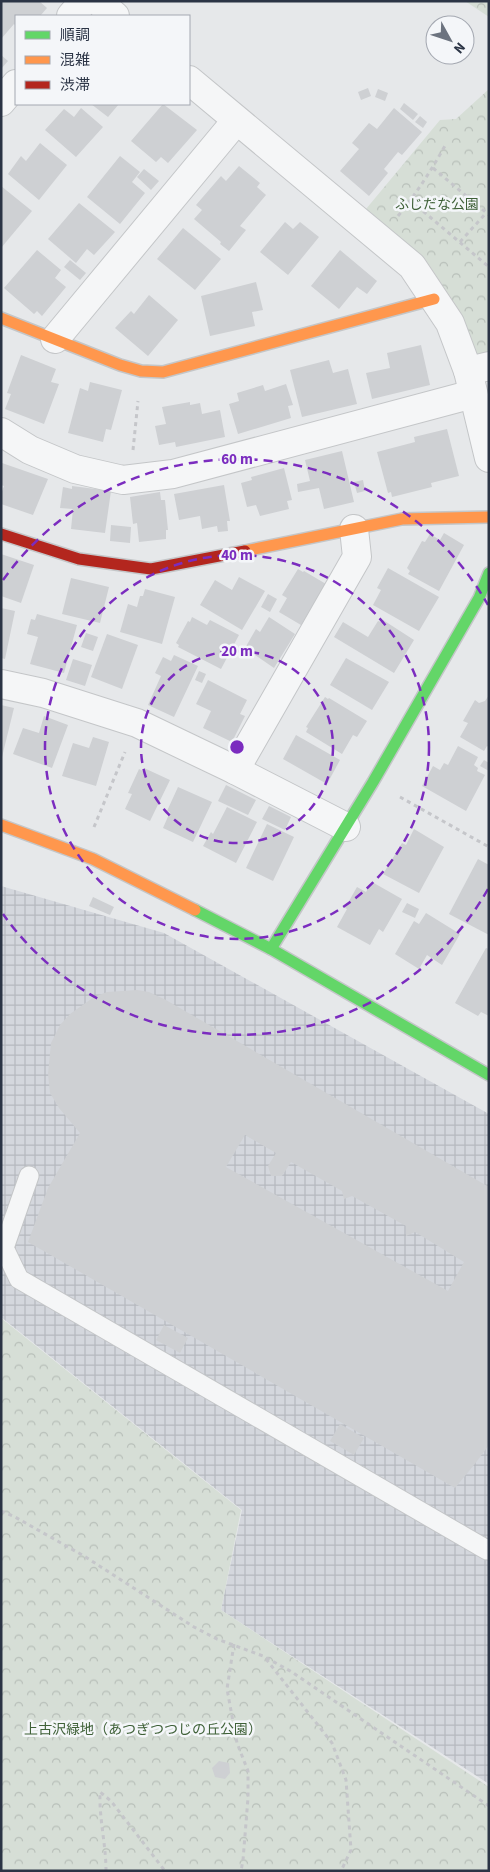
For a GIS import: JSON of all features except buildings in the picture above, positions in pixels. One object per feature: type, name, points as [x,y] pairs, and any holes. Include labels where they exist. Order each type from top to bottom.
[{"type":"street","points":[[73,15],[84,1]]},
{"type":"street","points":[[98,1],[114,15]]},
{"type":"street","points":[[190,81],[412,266],[450,323],[477,377],[489,458]]},
{"type":"street","points":[[1,102],[15,85]]},
{"type":"street","points":[[55,339],[236,121]]},
{"type":"street","points":[[1,318],[120,365],[141,371],[163,372],[434,299]]},
{"type":"street","points":[[1,432],[30,450],[75,469],[123,480],[173,474],[477,377]]},
{"type":"street","points":[[1,534],[80,559],[151,569],[402,519],[489,517]]},
{"type":"street","points":[[235,770],[357,557],[354,529]]},
{"type":"street","points":[[271,949],[373,782],[478,598],[489,573]]},
{"type":"street","points":[[1,684],[43,693],[136,723],[235,770],[346,827]]},
{"type":"street","points":[[1,825],[83,854],[271,949],[489,1075]]},
{"type":"lane","points":[[29,1176],[4,1248],[19,1279],[487,1550],[489,1549]]},
{"type":"path","points":[[379,239],[411,201],[446,144]]},
{"type":"path","points":[[433,168],[487,214],[460,242]]},
{"type":"path","points":[[411,201],[489,266]]},
{"type":"path","points":[[131,479],[141,371]]},
{"type":"path","points":[[83,854],[136,723]]},
{"type":"path","points":[[373,782],[489,847]]},
{"type":"path","points":[[1,1511],[84,1556],[194,1627],[217,1639],[263,1656],[292,1672],[489,1806]]},
{"type":"path","points":[[234,1644],[227,1688],[238,1743],[248,1771],[248,1798],[241,1871]]},
{"type":"path","points":[[263,1656],[332,1743],[346,1780],[350,1850],[341,1871]]},
{"type":"path","points":[[106,1871],[106,1853],[99,1812],[100,1792],[111,1801],[165,1871]]},
{"type":"shaded area","points":[[1,886],[164,933],[489,1114],[489,1784],[221,1610],[242,1510],[1,1317]]},
{"type":"green space","points":[[465,1],[489,1],[489,17]]},
{"type":"green space","name":"ふじだな公園","points":[[489,89],[489,354],[472,355],[428,267],[366,209],[440,120],[456,119]]},
{"type":"green space","name":"上古沢緑地（あつぎつつじの丘公園）","points":[[1,1318],[241,1510],[221,1610],[489,1787],[489,1871],[1,1871]]},
{"type":"traffic: fast","points":[[271,949],[373,782],[479,598],[489,573]]},
{"type":"traffic: fast","points":[[195,910],[271,949],[489,1075]]},
{"type":"traffic: slow","points":[[1,318],[120,365],[141,371],[163,372],[434,299]]},
{"type":"traffic: slow","points":[[245,551],[402,519],[489,517]]},
{"type":"traffic: slow","points":[[1,825],[93,859],[195,910]]},
{"type":"traffic: jam","points":[[1,534],[79,559],[151,569],[245,551]]}]
